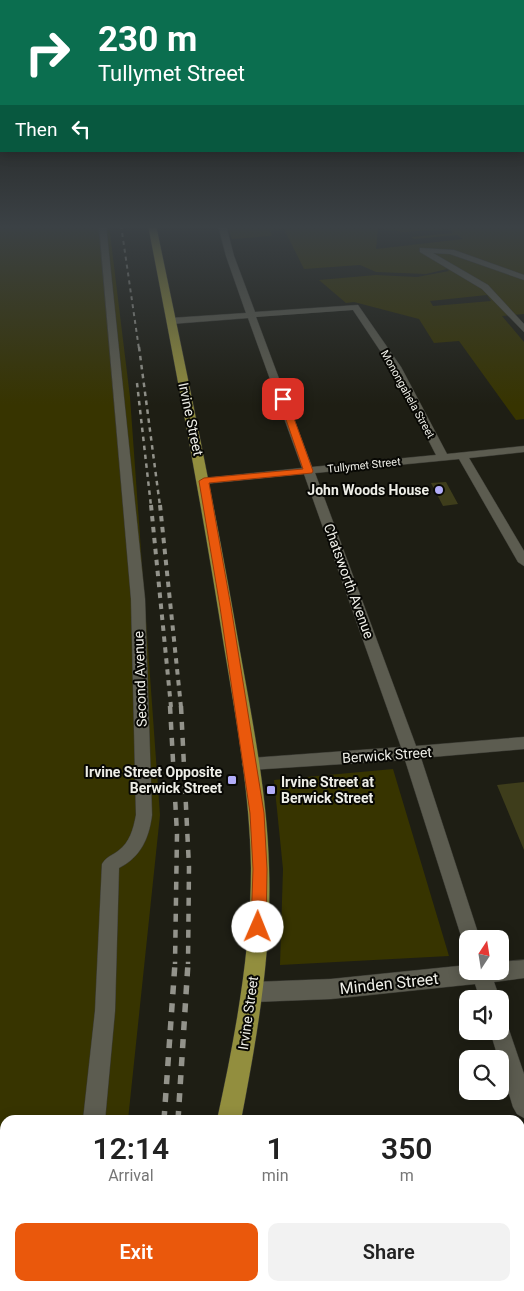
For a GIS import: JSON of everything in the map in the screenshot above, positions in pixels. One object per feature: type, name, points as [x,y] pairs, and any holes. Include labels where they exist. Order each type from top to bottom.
[{"type":"main road","name":"Irvine Street","points":[[164,285],[204,481],[257,813],[260,869],[253,992],[230,1115]]},
{"type":"street","name":"Second Avenue","points":[[95,1115],[105,1011],[111,864],[124,858],[136,847],[142,832],[144,815],[138,599],[108,285]]},
{"type":"street","name":"Chatsworth Avenue","points":[[241,285],[411,754],[468,930]]},
{"type":"street","points":[[480,285],[524,329]]},
{"type":"street","name":"Monongahela Street","points":[[251,314],[355,307],[396,368],[442,457]]},
{"type":"street","points":[[171,321],[251,314]]},
{"type":"street","name":"Tullymet Street","points":[[204,481],[524,449]]},
{"type":"street","points":[[462,455],[524,562]]},
{"type":"street","name":"Berwick Street","points":[[250,764],[411,754],[524,743]]},
{"type":"street","name":"Minden Street","points":[[509,970],[524,969]]},
{"type":"street","name":"Minden Street","points":[[253,992],[331,989],[459,975]]},
{"type":"street","points":[[503,1040],[524,1107]]},
{"type":"shaded area","points":[[0,285],[116,285],[130,397],[160,815],[129,1115],[0,1115]]},
{"type":"shaded area","points":[[325,285],[524,285],[524,314],[502,316],[524,342],[524,419],[516,420],[459,341],[434,343],[419,319],[354,302],[346,303]],"holes":[[[487,295],[491,301],[433,306],[430,301]]]},
{"type":"shaded area","points":[[393,769],[449,956],[280,965],[283,869],[274,780]]},
{"type":"building","name":"John Woods House","points":[[446,482],[458,504],[443,506],[431,483]]},
{"type":"building","points":[[524,782],[524,850],[497,785]]},
{"type":"railway","points":[[130,285],[139,349]]},
{"type":"railway","points":[[139,347],[160,506]]},
{"type":"railway","points":[[137,383],[151,506]]},
{"type":"railway","points":[[151,505],[171,707]]},
{"type":"railway","points":[[160,505],[181,707]]},
{"type":"railway","points":[[170,706],[177,834],[175,964]]},
{"type":"railway","points":[[181,706],[189,867],[188,964]]},
{"type":"railway","points":[[164,1115],[175,963]]},
{"type":"railway","points":[[178,1115],[188,963]]},
{"type":"place","name":"John Woods House","points":[[439,490]]},
{"type":"place","name":"Irvine Street Opposite Berwick Street","points":[[232,780]]},
{"type":"place","name":"Irvine Street at Berwick Street","points":[[271,790]]},
{"type":"route","points":[[258,927],[260,869],[257,813],[226,607],[206,502],[204,481],[309,471],[283,399]]}]
